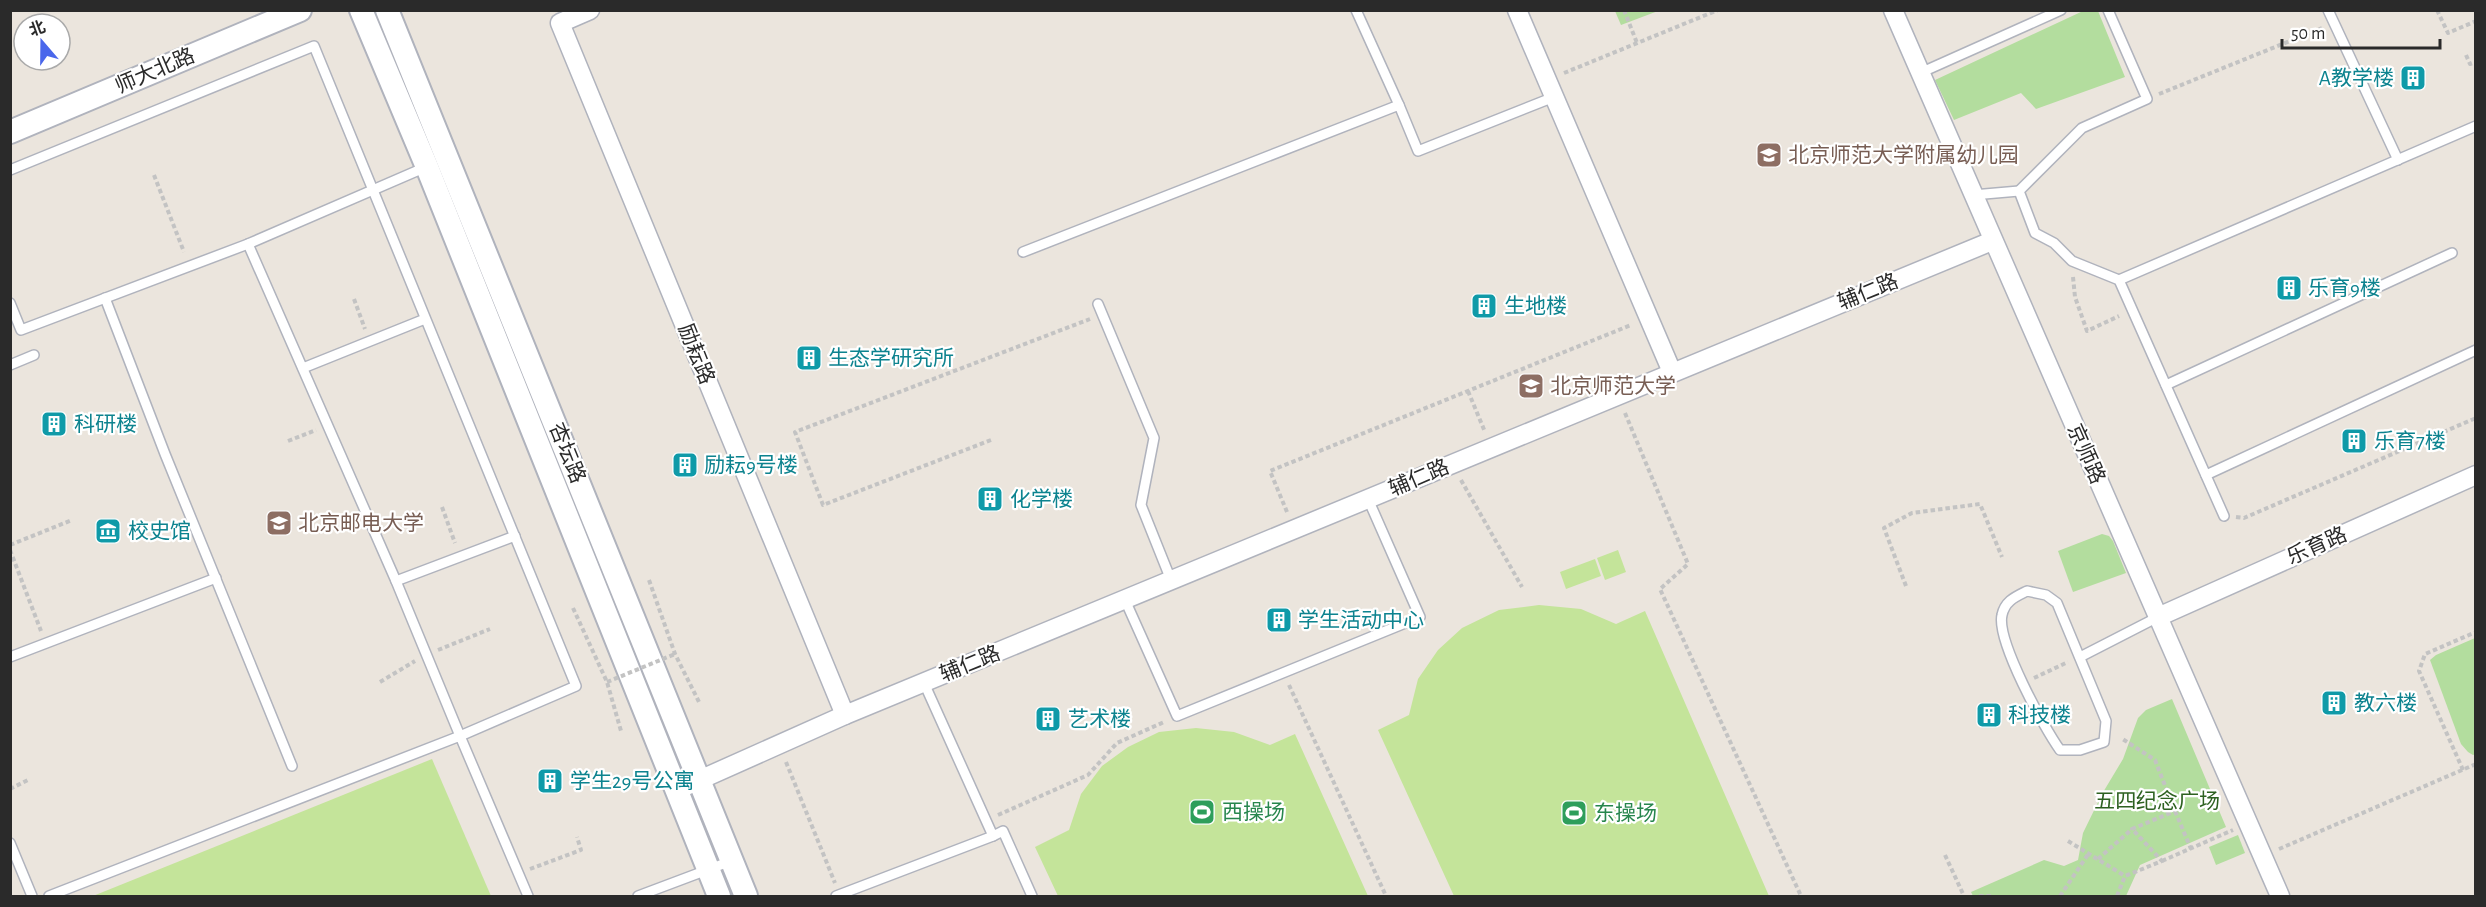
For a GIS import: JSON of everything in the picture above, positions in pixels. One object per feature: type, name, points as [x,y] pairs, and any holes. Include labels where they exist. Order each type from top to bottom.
[{"type":"street","name":"师大北路","points":[[10,132],[300,10]]},
{"type":"street","name":"杏坛路","points":[[361,10],[427,167],[719,897]]},
{"type":"street","name":"杏坛路","points":[[387,10],[746,897]]},
{"type":"street","name":"励耘路","points":[[590,10],[557,17],[845,715]]},
{"type":"street","points":[[1517,10],[1672,372]]},
{"type":"street","name":"京师路","points":[[1893,10],[2280,897]]},
{"type":"street","name":"辅仁路","points":[[676,790],[845,715],[1992,241]]},
{"type":"street","name":"乐育路","points":[[2158,617],[2475,475]]},
{"type":"lane","points":[[1356,10],[1418,151],[1550,89]]},
{"type":"lane","points":[[1920,73],[2061,10]]},
{"type":"lane","points":[[1973,195],[2019,191],[2082,128],[2147,99],[2108,10]]},
{"type":"lane","points":[[2328,10],[2398,160]]},
{"type":"lane","points":[[10,170],[314,46],[371,190],[576,686],[460,736],[49,897]]},
{"type":"lane","points":[[1023,252],[1399,105]]},
{"type":"lane","points":[[2119,280],[2475,126]]},
{"type":"lane","points":[[10,303],[21,330],[248,244],[448,159]]},
{"type":"lane","points":[[2019,191],[2035,233],[2055,243],[2072,261],[2119,280],[2224,516]]},
{"type":"lane","points":[[248,244],[396,580],[528,897]]},
{"type":"lane","points":[[2166,385],[2452,252]]},
{"type":"lane","points":[[105,298],[292,766]]},
{"type":"lane","points":[[1098,304],[1154,438],[1141,506],[1170,580]]},
{"type":"lane","points":[[303,368],[425,319]]},
{"type":"lane","points":[[2206,475],[2475,350]]},
{"type":"lane","points":[[10,365],[34,355]]},
{"type":"lane","points":[[1125,600],[1177,716],[1420,617],[1368,499]]},
{"type":"lane","points":[[396,580],[514,536]]},
{"type":"lane","points":[[10,657],[216,578]]},
{"type":"lane","points":[[2027,591],[2046,595],[2057,603],[2080,657],[2106,721],[2104,742],[2080,750],[2060,750],[2045,729],[2003,638],[2001,616],[2008,600],[2027,591]]},
{"type":"lane","points":[[2080,657],[2158,617]]},
{"type":"lane","points":[[924,683],[993,836]]},
{"type":"lane","points":[[838,896],[1004,831],[1032,897]]},
{"type":"lane","points":[[10,843],[32,897]]},
{"type":"lane","points":[[638,897],[732,861]]},
{"type":"path","points":[[1624,10],[1637,44]]},
{"type":"path","points":[[2437,10],[2448,33],[2475,21]]},
{"type":"path","points":[[1550,89],[1637,44],[1715,11]]},
{"type":"path","points":[[2147,99],[2334,23]]},
{"type":"path","points":[[2466,56],[2470,64],[2475,62]]},
{"type":"path","points":[[154,175],[189,266]]},
{"type":"path","points":[[2072,261],[2075,297],[2087,331],[2133,311]]},
{"type":"path","points":[[354,299],[369,341]]},
{"type":"path","points":[[991,440],[823,505],[795,432],[1102,314]]},
{"type":"path","points":[[1294,529],[1270,471],[1649,317]]},
{"type":"path","points":[[1468,391],[1491,447]]},
{"type":"path","points":[[1617,395],[1688,564],[1660,589],[1801,897]]},
{"type":"path","points":[[2224,516],[2244,518],[2475,418]]},
{"type":"path","points":[[288,441],[328,425]]},
{"type":"path","points":[[1452,464],[1522,588]]},
{"type":"path","points":[[1906,586],[1884,528],[1912,513],[1980,504],[2002,557]]},
{"type":"path","points":[[442,507],[460,557]]},
{"type":"path","points":[[10,545],[72,520]]},
{"type":"path","points":[[10,550],[46,643]]},
{"type":"path","points":[[649,580],[675,654],[700,704]]},
{"type":"path","points":[[573,608],[607,682],[621,731]]},
{"type":"path","points":[[380,682],[426,654],[490,629]]},
{"type":"path","points":[[2463,770],[2420,671],[2425,654],[2475,632]]},
{"type":"path","points":[[607,682],[675,654]]},
{"type":"path","points":[[2024,682],[2080,657]]},
{"type":"path","points":[[1284,673],[1386,897]]},
{"type":"path","points":[[986,820],[1088,775],[1117,743],[1177,716]]},
{"type":"path","points":[[2121,738],[2155,760],[2191,849]]},
{"type":"path","points":[[779,745],[838,896]]},
{"type":"path","points":[[2262,856],[2475,764]]},
{"type":"path","points":[[10,789],[28,780]]},
{"type":"path","points":[[2098,859],[2133,830],[2175,812]]},
{"type":"path","points":[[2117,897],[2125,876],[2248,824]]},
{"type":"path","points":[[2133,830],[2162,861]]},
{"type":"path","points":[[518,873],[581,850],[577,837]]},
{"type":"path","points":[[2068,841],[2125,876]]},
{"type":"path","points":[[2060,897],[2089,853]]},
{"type":"path","points":[[1945,855],[1964,897]]},
{"type":"path","points":[[1979,897],[1992,897]]},
{"type":"green space","points":[[1615,11],[1658,11],[1621,25]]},
{"type":"green space","points":[[2083,11],[2098,11],[2125,77],[2036,109],[2021,93],[1954,120],[1935,80]]},
{"type":"green space","points":[[2102,534],[2109,536],[2113,541],[2126,573],[2073,592],[2058,551]]},
{"type":"green space","points":[[1618,550],[1626,572],[1605,580],[1597,558]]},
{"type":"green space","points":[[1595,559],[1601,576],[1566,589],[1560,572]]},
{"type":"green space","name":"东操场","points":[[1539,605],[1581,609],[1616,624],[1645,611],[1769,896],[1454,896],[1378,730],[1409,715],[1418,679],[1438,650],[1462,628],[1499,610]]},
{"type":"green space","points":[[2475,638],[2476,754],[2473,755],[2461,744],[2430,660],[2436,655]]},
{"type":"green space","name":"五四纪念广场","points":[[2172,699],[2226,827],[2140,865],[2126,896],[1973,896],[1971,892],[2044,860],[2064,866],[2078,860],[2083,833],[2102,794],[2123,759],[2138,718],[2146,710]]},
{"type":"green space","name":"西操场","points":[[1196,728],[1234,732],[1270,745],[1295,734],[1368,896],[1058,896],[1035,847],[1069,830],[1081,794],[1102,766],[1128,747],[1159,732]]},
{"type":"green space","points":[[432,759],[491,896],[93,896]]},
{"type":"green space","points":[[2238,835],[2245,853],[2216,865],[2209,847]]},
{"type":"place","name":"A教学楼","points":[[2413,78]]},
{"type":"place","name":"北京师范大学附属幼儿园","points":[[1769,155]]},
{"type":"place","name":"乐育9楼","points":[[2289,288]]},
{"type":"place","name":"生地楼","points":[[1484,306]]},
{"type":"place","name":"生态学研究所","points":[[809,358]]},
{"type":"place","name":"北京师范大学","points":[[1531,386]]},
{"type":"place","name":"科研楼","points":[[54,424]]},
{"type":"place","name":"乐育7楼","points":[[2354,441]]},
{"type":"place","name":"励耘9号楼","points":[[685,465]]},
{"type":"place","name":"化学楼","points":[[990,499]]},
{"type":"place","name":"北京邮电大学","points":[[279,523]]},
{"type":"place","name":"校史馆","points":[[108,531]]},
{"type":"place","name":"学生活动中心","points":[[1279,620]]},
{"type":"place","name":"教六楼","points":[[2334,703]]},
{"type":"place","name":"科技楼","points":[[1989,715]]},
{"type":"place","name":"艺术楼","points":[[1048,719]]},
{"type":"place","name":"学生29号公寓","points":[[550,781]]},
{"type":"place","name":"西操场","points":[[1202,812]]},
{"type":"place","name":"东操场","points":[[1574,813]]}]
